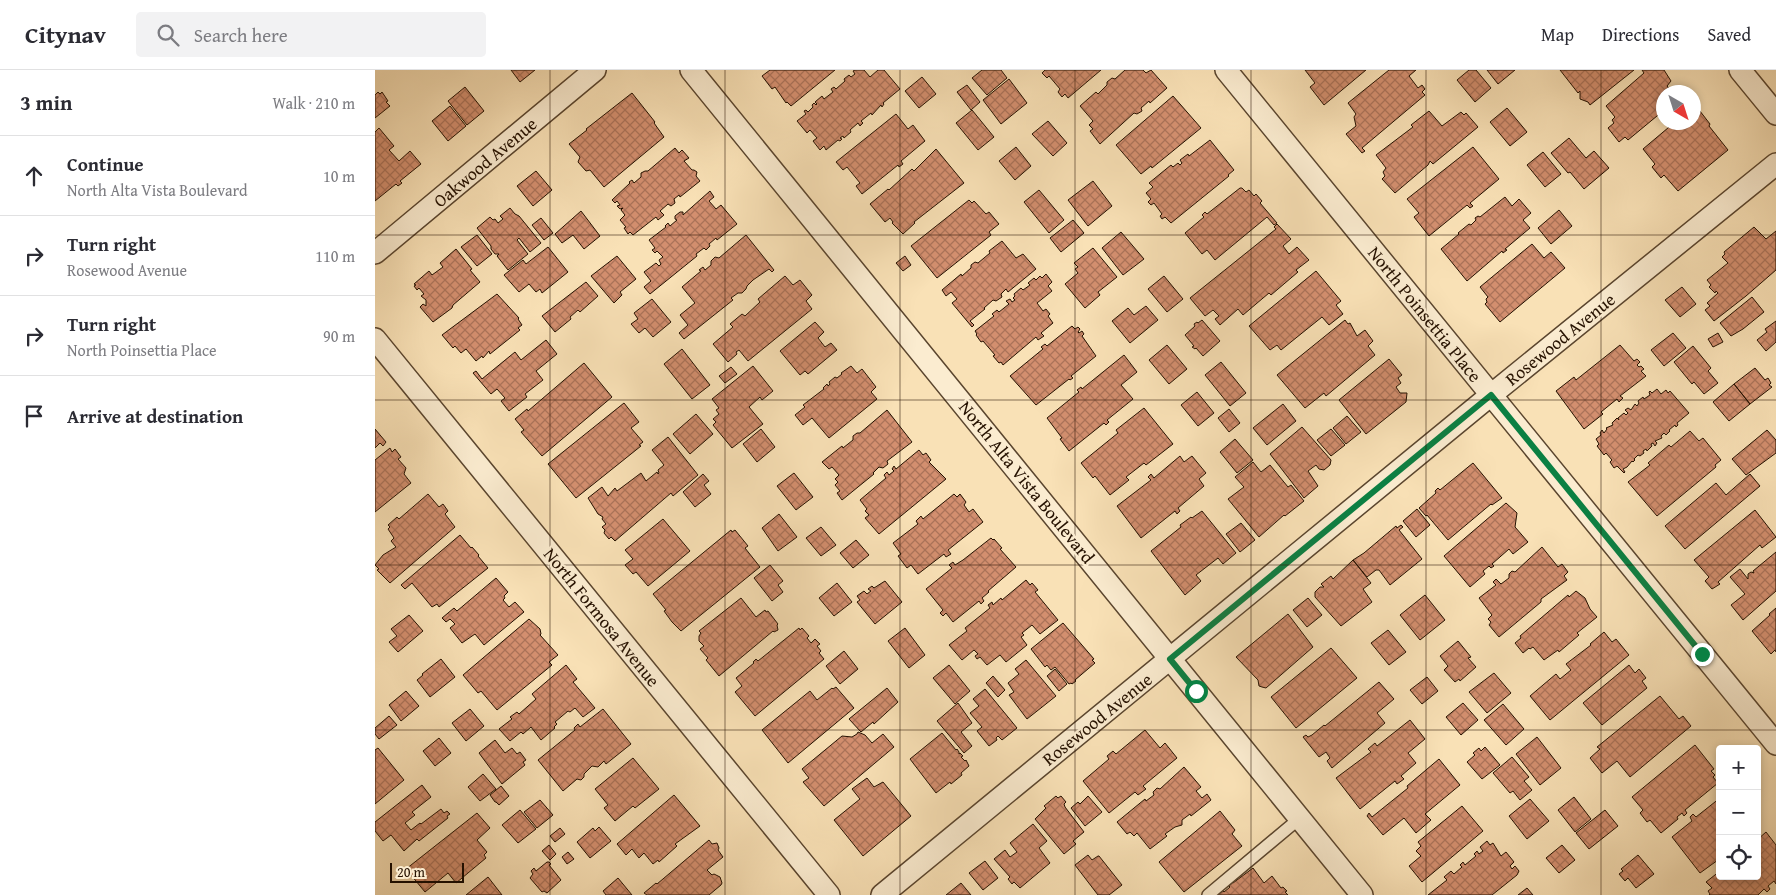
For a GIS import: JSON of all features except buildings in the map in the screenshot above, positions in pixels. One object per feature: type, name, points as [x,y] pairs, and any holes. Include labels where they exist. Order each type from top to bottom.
[{"type":"street","name":"Oakwood Avenue","points":[[375,253],[595,70]]},
{"type":"street","name":"North Alta Vista Boulevard","points":[[691,70],[1362,895]]},
{"type":"street","name":"North Poinsettia Place","points":[[1226,70],[1776,744]]},
{"type":"street","points":[[1740,70],[1776,114]]},
{"type":"street","name":"Rosewood Avenue","points":[[882,895],[1491,395],[1776,164]]},
{"type":"street","name":"North Formosa Avenue","points":[[375,339],[829,895]]},
{"type":"lane","points":[[1208,895],[1299,818]]},
{"type":"route","points":[[1196,691],[1170,659],[1491,395],[1702,654]]}]
